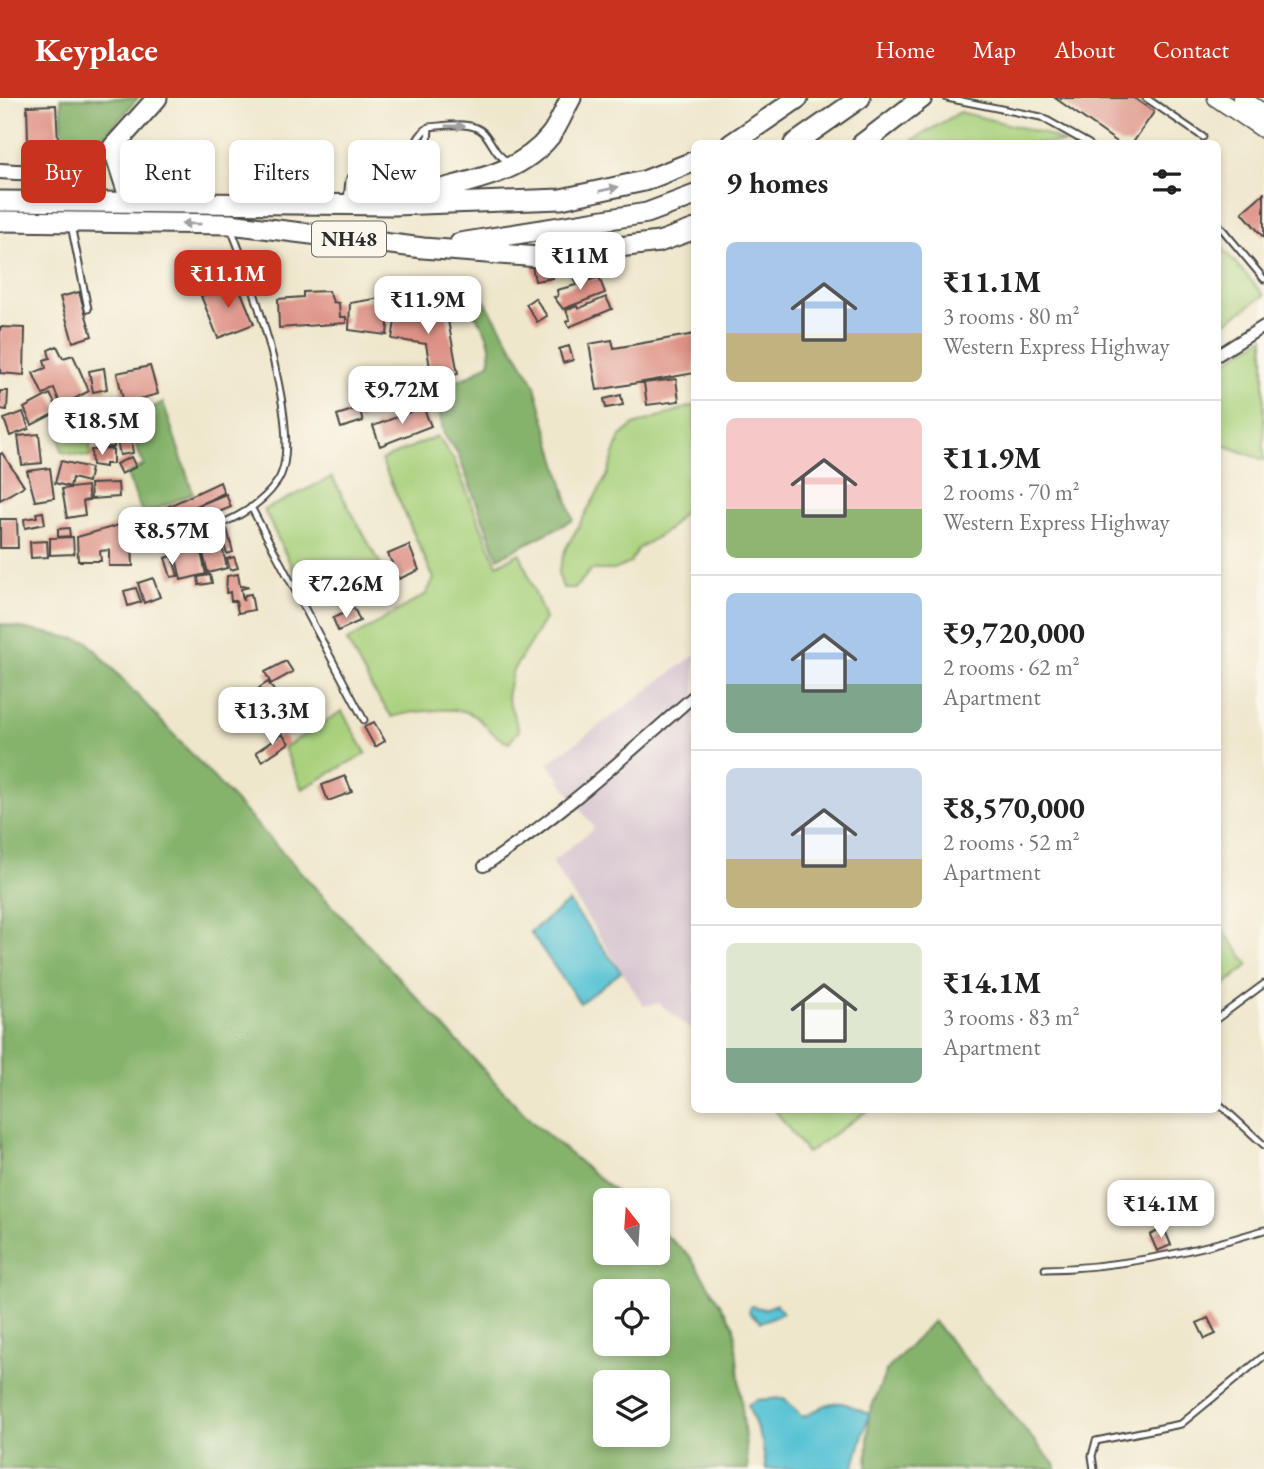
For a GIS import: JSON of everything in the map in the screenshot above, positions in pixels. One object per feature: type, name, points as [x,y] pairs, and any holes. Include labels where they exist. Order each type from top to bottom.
[{"type":"highway","points":[[120,169],[113,147],[157,98]]},
{"type":"highway","points":[[440,190],[493,176],[527,158],[550,136],[572,98]]},
{"type":"highway","points":[[736,140],[798,98]]},
{"type":"highway","points":[[800,140],[860,98]]},
{"type":"highway","points":[[867,140],[922,98]]},
{"type":"highway","name":"NH48","points":[[131,203],[395,205],[561,200],[643,181],[691,163]]},
{"type":"highway","points":[[423,248],[647,213],[691,196]]},
{"type":"highway","name":"NH48","points":[[0,201],[120,203]]},
{"type":"highway","points":[[395,205],[400,203]]},
{"type":"highway","name":"NH48","points":[[0,221],[230,224],[423,248],[539,257],[659,242],[691,230]]},
{"type":"main road","points":[[1216,98],[1264,131]]},
{"type":"main road","points":[[1241,98],[1264,113]]},
{"type":"street","points":[[0,171],[67,171],[99,159],[113,147]]},
{"type":"street","points":[[1221,353],[1264,326]]},
{"type":"street","points":[[484,866],[535,833],[585,793],[691,699]]},
{"type":"lane","points":[[947,98],[1041,117],[1081,140]]},
{"type":"lane","points":[[1146,98],[1203,137]]},
{"type":"lane","points":[[346,205],[349,180],[356,172],[399,167],[408,158],[420,132],[429,127],[471,126],[485,134],[496,155],[513,165]]},
{"type":"lane","points":[[428,140],[429,127]]},
{"type":"lane","points":[[71,222],[88,309]]},
{"type":"lane","points":[[167,544],[234,519],[251,507],[279,481],[286,454],[286,427],[249,274],[230,224]]},
{"type":"lane","points":[[1221,228],[1264,279]]},
{"type":"lane","points":[[251,507],[364,720]]},
{"type":"lane","points":[[1221,1016],[1264,984]]},
{"type":"lane","points":[[1221,1106],[1264,1145]]},
{"type":"lane","points":[[1045,1269],[1187,1253],[1264,1230]]},
{"type":"lane","points":[[1094,1469],[1092,1456],[1096,1441],[1181,1424],[1264,1356]]},
{"type":"shaded area","points":[[691,658],[691,1030],[659,1003],[644,1006],[552,862],[594,828],[548,763]]},
{"type":"green space","points":[[61,98],[138,98],[101,140],[62,140]]},
{"type":"green space","points":[[960,112],[1043,133],[1058,140],[913,140]]},
{"type":"green space","points":[[1221,246],[1264,295],[1221,326]]},
{"type":"green space","points":[[477,288],[534,383],[573,520],[498,558],[457,452],[444,435],[435,390],[469,376],[489,363],[486,333],[455,290]]},
{"type":"green space","points":[[1264,337],[1264,460],[1221,444],[1221,364]]},
{"type":"green space","points":[[83,400],[91,406],[90,457],[62,452],[58,421]]},
{"type":"green space","points":[[163,402],[193,493],[143,515],[127,474],[144,465],[134,442],[143,437],[136,417]]},
{"type":"green space","points":[[691,406],[691,504],[668,530],[638,549],[630,563],[614,570],[591,570],[575,588],[563,588],[558,573],[566,548],[607,476],[620,437],[634,425]]},
{"type":"green space","points":[[437,436],[454,460],[497,565],[520,553],[545,619],[512,672],[507,697],[519,730],[509,743],[497,737],[475,716],[462,711],[430,710],[392,717],[372,688],[347,641],[426,594],[434,579],[381,460]]},
{"type":"green space","points":[[332,477],[383,569],[309,602],[264,510]]},
{"type":"green space","points":[[0,624],[87,641],[532,1122],[611,1188],[593,1188],[593,1265],[670,1265],[670,1239],[689,1255],[734,1326],[748,1469],[0,1469]]},
{"type":"green space","points":[[342,711],[366,753],[302,789],[284,748]]},
{"type":"green space","points":[[1221,927],[1249,965],[1221,988]]},
{"type":"green space","points":[[777,1113],[864,1113],[807,1153]]},
{"type":"green space","points":[[933,1321],[1056,1469],[867,1469],[869,1414],[886,1371]]},
{"type":"water","points":[[569,902],[621,972],[580,1003],[530,932]]},
{"type":"water","points":[[777,1304],[783,1313],[761,1322],[749,1312],[751,1306],[764,1309]]},
{"type":"water","points":[[784,1398],[802,1417],[834,1403],[849,1405],[869,1414],[853,1469],[766,1469],[762,1442],[748,1405],[756,1400]]},
{"type":"building","points":[[1055,98],[1134,98],[1154,112],[1135,140],[1114,140]]},
{"type":"building","points":[[56,105],[58,140],[28,140],[27,106]]},
{"type":"building","points":[[1264,193],[1264,238],[1242,212]]},
{"type":"building","points":[[551,263],[553,278],[535,281],[532,266]]},
{"type":"building","points":[[586,276],[590,280],[599,277],[605,293],[563,309],[554,297],[558,296],[557,290],[576,285],[574,279]]},
{"type":"building","points":[[237,282],[254,324],[218,338],[201,296]]},
{"type":"building","points":[[329,291],[333,302],[339,303],[340,317],[346,317],[346,323],[279,328],[278,299],[303,297],[303,292]]},
{"type":"building","points":[[79,292],[92,336],[73,342],[60,297]]},
{"type":"building","points":[[387,297],[387,335],[349,330],[350,303]]},
{"type":"building","points":[[606,297],[612,309],[569,327],[566,321],[570,320],[566,310],[577,306],[578,309]]},
{"type":"building","points":[[535,298],[547,316],[537,322],[526,304]]},
{"type":"building","points":[[398,304],[446,310],[458,374],[432,379],[426,344],[392,339]]},
{"type":"building","points":[[0,327],[25,328],[24,375],[0,373]]},
{"type":"building","points":[[691,335],[691,374],[597,390],[589,344],[612,340],[614,348]]},
{"type":"building","points":[[57,346],[63,358],[73,355],[89,391],[61,406],[54,388],[43,395],[33,373],[46,368],[44,360],[50,358],[48,350]]},
{"type":"building","points":[[569,346],[573,360],[563,363],[559,349]]},
{"type":"building","points":[[150,366],[158,394],[124,403],[117,373]]},
{"type":"building","points":[[104,368],[107,389],[93,392],[89,371]]},
{"type":"building","points":[[676,379],[679,401],[647,405],[644,383]]},
{"type":"building","points":[[0,391],[8,391],[7,410],[0,409]]},
{"type":"building","points":[[50,394],[59,411],[32,425],[24,408]]},
{"type":"building","points":[[621,395],[623,405],[606,408],[604,399]]},
{"type":"building","points":[[423,407],[431,426],[380,446],[373,426]]},
{"type":"building","points":[[359,408],[363,421],[341,428],[337,415]]},
{"type":"building","points":[[112,409],[113,427],[97,428],[96,410]]},
{"type":"building","points":[[23,412],[29,429],[10,436],[4,419]]},
{"type":"building","points":[[113,429],[114,447],[99,448],[97,431]]},
{"type":"building","points":[[39,434],[42,463],[22,465],[18,436]]},
{"type":"building","points":[[131,439],[133,453],[120,455],[117,441]]},
{"type":"building","points":[[113,449],[113,464],[105,464],[105,467],[92,465],[91,450]]},
{"type":"building","points":[[2,453],[24,486],[0,500],[0,454]]},
{"type":"building","points":[[131,457],[136,467],[121,474],[116,464]]},
{"type":"building","points":[[61,461],[91,468],[88,482],[72,478],[70,487],[55,483]]},
{"type":"building","points":[[50,468],[54,498],[35,501],[27,471]]},
{"type":"building","points":[[220,482],[224,493],[190,509],[226,494],[231,507],[171,532],[165,519],[158,523],[154,513]]},
{"type":"building","points":[[118,483],[119,497],[91,499],[90,484]]},
{"type":"building","points":[[87,486],[89,500],[83,501],[85,515],[67,518],[62,489]]},
{"type":"building","points":[[43,512],[45,524],[25,528],[24,519],[37,517],[36,513]]},
{"type":"building","points":[[0,519],[17,519],[18,548],[0,548]]},
{"type":"building","points":[[137,520],[141,543],[132,543],[133,566],[109,566],[109,550],[100,551],[101,561],[78,561],[77,537]]},
{"type":"building","points":[[69,528],[70,536],[58,537],[58,529]]},
{"type":"building","points":[[227,529],[233,552],[227,554],[220,531]]},
{"type":"building","points":[[219,533],[227,568],[208,573],[199,538]]},
{"type":"building","points":[[73,537],[74,554],[50,555],[50,538]]},
{"type":"building","points":[[47,541],[48,557],[31,558],[30,542]]},
{"type":"building","points":[[199,543],[206,574],[181,580],[174,549]]},
{"type":"building","points":[[409,545],[419,570],[399,579],[388,554]]},
{"type":"building","points":[[172,556],[178,576],[171,577],[165,558]]},
{"type":"building","points":[[234,557],[238,568],[230,570],[227,559]]},
{"type":"building","points":[[238,574],[240,586],[249,587],[241,589],[243,601],[245,595],[251,594],[254,610],[238,613],[236,601],[231,601],[230,592],[226,593],[227,576]]},
{"type":"building","points":[[210,575],[212,583],[199,585],[198,577]]},
{"type":"building","points":[[153,578],[160,597],[144,603],[138,583]]},
{"type":"building","points":[[136,588],[141,602],[128,606],[124,591]]},
{"type":"building","points":[[354,608],[360,621],[338,631],[333,618]]},
{"type":"building","points":[[286,661],[293,672],[271,684],[265,672]]},
{"type":"building","points":[[268,682],[281,701],[271,708],[259,688]]},
{"type":"building","points":[[286,704],[299,723],[287,731],[274,712]]},
{"type":"building","points":[[317,705],[324,716],[305,727],[298,717]]},
{"type":"building","points":[[374,722],[385,741],[375,747],[364,727]]},
{"type":"building","points":[[282,734],[289,743],[262,761],[256,752]]},
{"type":"building","points":[[345,776],[352,792],[328,801],[322,785]]},
{"type":"building","points":[[1164,1228],[1171,1245],[1157,1251],[1150,1235]]},
{"type":"building","points":[[1208,1318],[1216,1334],[1205,1339],[1197,1323]]}]
